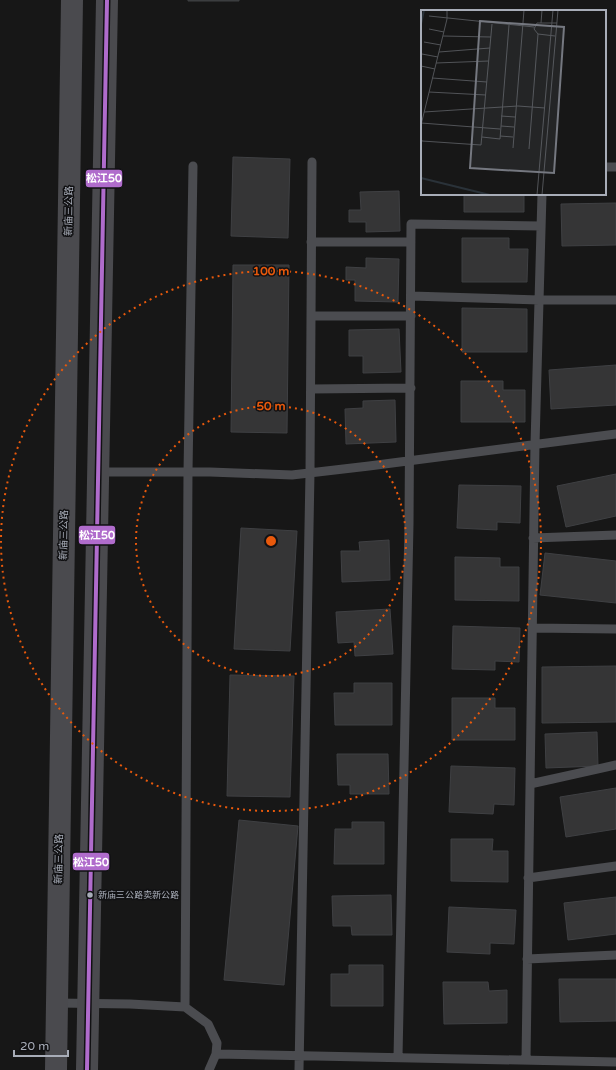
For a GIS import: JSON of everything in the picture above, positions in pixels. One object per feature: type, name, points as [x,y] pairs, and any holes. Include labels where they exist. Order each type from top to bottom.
[{"type":"main road","name":"新庙三公路","points":[[56,1070],[72,0]]},
{"type":"main road","points":[[87,1070],[107,0]]},
{"type":"lane","points":[[299,1070],[310,473],[312,162]]},
{"type":"lane","points":[[184,1007],[188,472],[193,166]]},
{"type":"lane","points":[[526,1060],[533,538],[542,195]]},
{"type":"lane","points":[[398,1057],[410,461],[411,224],[541,226]]},
{"type":"lane","points":[[311,242],[411,242]]},
{"type":"lane","points":[[411,296],[539,300],[616,300]]},
{"type":"lane","points":[[311,316],[411,316]]},
{"type":"lane","points":[[310,389],[411,388]]},
{"type":"lane","points":[[99,472],[310,473],[616,434]]},
{"type":"lane","points":[[533,538],[616,535]]},
{"type":"lane","points":[[532,628],[616,629]]},
{"type":"lane","points":[[530,784],[616,765]]},
{"type":"lane","points":[[528,878],[616,866]]},
{"type":"lane","points":[[527,959],[616,955]]},
{"type":"lane","points":[[57,1003],[184,1007],[208,1024],[217,1043],[216,1054],[209,1070]]},
{"type":"lane","points":[[216,1054],[616,1062]]},
{"type":"building","points":[[239,0],[239,1],[188,1]]},
{"type":"building","points":[[233,157],[290,159],[288,238],[231,236]]},
{"type":"building","points":[[399,191],[400,231],[366,232],[366,222],[349,222],[349,210],[361,210],[360,192]]},
{"type":"building","points":[[464,195],[524,195],[524,212],[464,212]]},
{"type":"building","points":[[616,203],[616,245],[562,246],[561,204]]},
{"type":"building","points":[[462,238],[509,238],[509,249],[528,249],[527,282],[462,282]]},
{"type":"building","points":[[366,258],[399,259],[398,302],[355,301],[355,280],[346,280],[346,267],[366,268]]},
{"type":"building","points":[[233,265],[289,265],[287,433],[231,432]]},
{"type":"building","points":[[462,308],[527,309],[527,352],[462,352]]},
{"type":"building","points":[[399,329],[401,372],[363,373],[363,356],[349,356],[349,330]]},
{"type":"building","points":[[616,365],[616,405],[551,409],[549,370]]},
{"type":"building","points":[[461,381],[503,381],[503,390],[525,390],[525,422],[461,422]]},
{"type":"building","points":[[395,400],[396,442],[346,444],[345,409],[363,408],[363,401]]},
{"type":"building","points":[[616,474],[616,516],[566,527],[557,486]]},
{"type":"building","points":[[459,485],[521,486],[520,523],[497,522],[497,530],[457,528]]},
{"type":"building","points":[[241,528],[297,531],[290,651],[234,649]]},
{"type":"building","points":[[389,540],[390,580],[342,582],[341,551],[360,551],[359,542]]},
{"type":"building","points":[[545,553],[616,561],[616,603],[540,595]]},
{"type":"building","points":[[455,557],[500,558],[500,567],[519,567],[519,601],[455,600]]},
{"type":"building","points":[[390,609],[393,654],[355,656],[354,642],[338,643],[336,612]]},
{"type":"building","points":[[453,626],[520,628],[519,662],[495,661],[495,670],[452,669]]},
{"type":"building","points":[[616,666],[616,722],[542,723],[542,667]]},
{"type":"building","points":[[230,675],[294,676],[290,797],[227,796]]},
{"type":"building","points":[[354,683],[392,683],[392,725],[335,725],[334,693],[354,693]]},
{"type":"building","points":[[452,698],[495,698],[495,708],[515,708],[515,740],[452,740]]},
{"type":"building","points":[[597,732],[598,766],[546,768],[545,734]]},
{"type":"building","points":[[337,754],[388,754],[389,794],[350,794],[350,785],[338,785]]},
{"type":"building","points":[[451,766],[515,768],[514,805],[494,804],[493,814],[449,812]]},
{"type":"building","points":[[616,788],[616,829],[566,837],[560,797]]},
{"type":"building","points":[[239,820],[298,826],[284,985],[224,980]]},
{"type":"building","points":[[352,822],[384,822],[384,864],[334,864],[335,829],[352,829]]},
{"type":"building","points":[[451,839],[493,839],[492,851],[508,851],[508,882],[451,881]]},
{"type":"building","points":[[391,895],[392,935],[352,935],[351,926],[333,926],[332,896]]},
{"type":"building","points":[[616,897],[616,934],[568,940],[564,903]]},
{"type":"building","points":[[449,907],[516,910],[514,944],[490,943],[490,954],[447,952]]},
{"type":"building","points":[[349,965],[383,965],[383,1006],[331,1006],[331,974],[349,974]]},
{"type":"building","points":[[559,979],[616,979],[616,1021],[560,1022]]},
{"type":"building","points":[[443,982],[488,982],[489,991],[507,990],[507,1023],[444,1024]]},
{"type":"transit line","name":"松江50","points":[[87,1070],[107,0]]},
{"type":"place","name":"新庙三公路卖新公路","points":[[90,895]]}]
